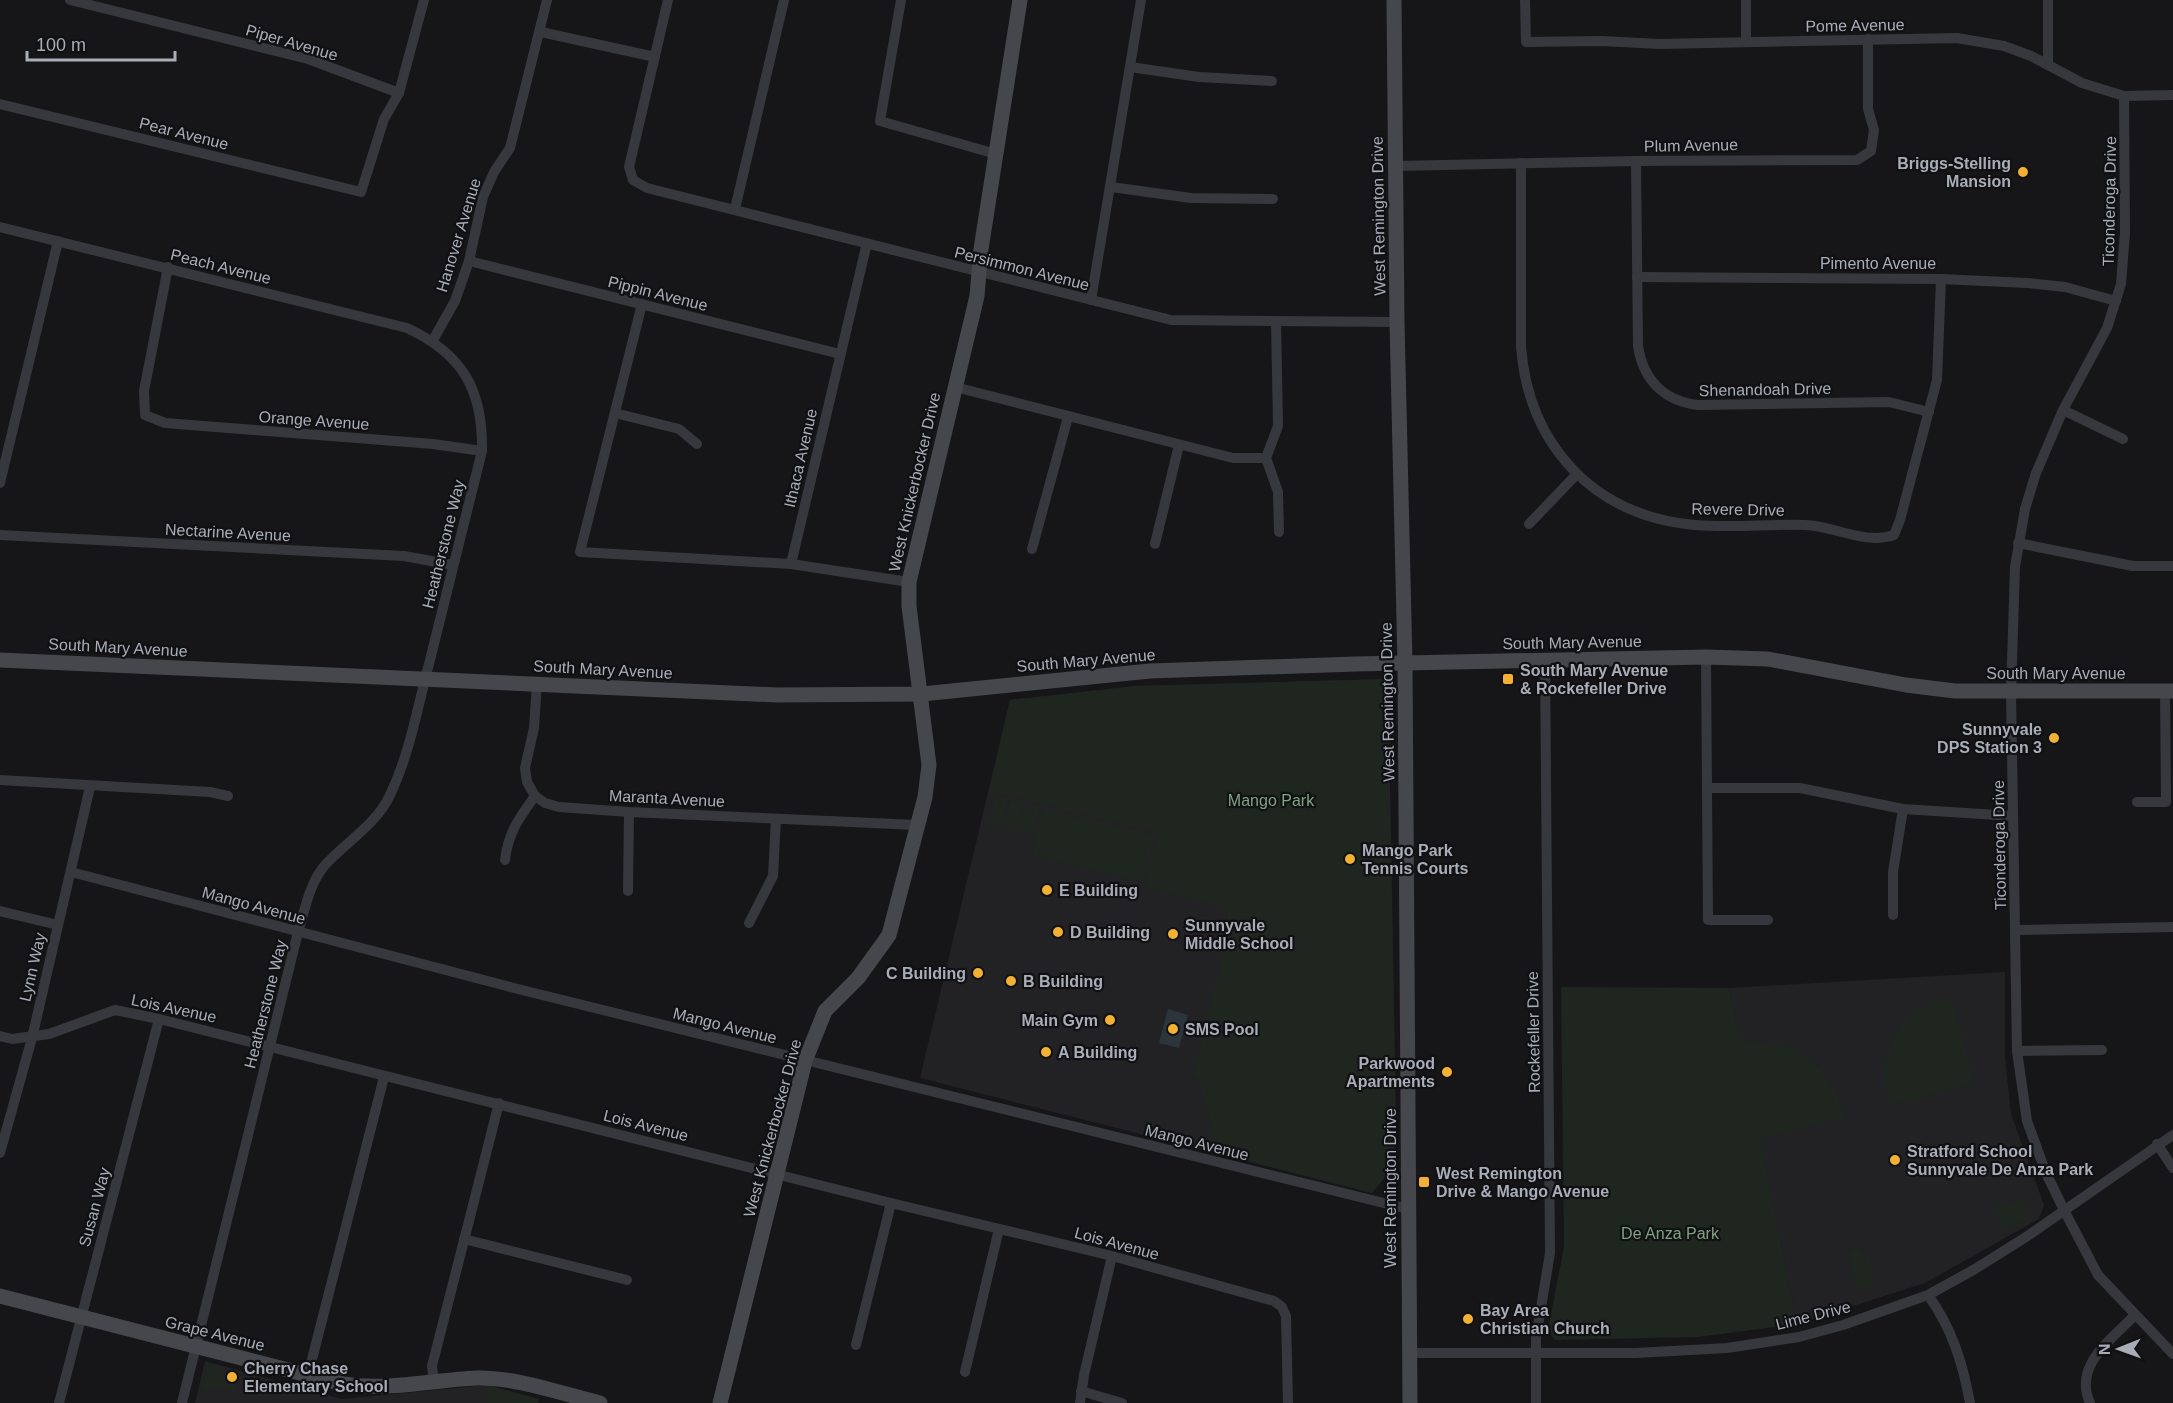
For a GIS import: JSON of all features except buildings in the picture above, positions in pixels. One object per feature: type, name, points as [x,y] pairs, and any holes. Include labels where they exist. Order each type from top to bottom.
[{"type":"street","name":"Piper Avenue","points":[[70,0],[308,59],[399,93]]},
{"type":"street","points":[[399,93],[424,0]]},
{"type":"street","name":"Hanover Avenue","points":[[433,340],[454,301],[469,261],[483,197],[494,172],[510,148],[548,0]]},
{"type":"street","points":[[541,32],[655,57],[668,0]]},
{"type":"street","points":[[735,209],[783,0]]},
{"type":"street","points":[[901,0],[880,121],[996,154]]},
{"type":"street","name":"West Knickerbocker Drive","points":[[720,1403],[805,1061],[825,1011],[858,978],[889,935],[917,825],[929,765],[922,694],[909,606],[909,582],[977,296],[1020,0]]},
{"type":"street","points":[[1091,300],[1141,0]]},
{"type":"street","name":"West Remington Drive","points":[[1394,0],[1397,322],[1405,663],[1410,1403]]},
{"type":"street","name":"Pome Avenue","points":[[1525,0],[1526,42],[1746,42],[1957,38],[2004,46],[2082,83],[2124,96],[2173,95]]},
{"type":"street","points":[[1746,0],[1746,42]]},
{"type":"street","points":[[2048,0],[2048,65]]},
{"type":"street","name":"Plum Avenue","points":[[1396,166],[1636,161],[1857,160],[1865,157],[1871,151],[1874,142],[1867,93],[1868,39]]},
{"type":"street","name":"Persimmon Avenue","points":[[655,57],[629,167],[633,180],[647,189],[735,209],[979,273],[1171,320],[1397,322]]},
{"type":"street","points":[[1130,67],[1199,77],[1272,81]]},
{"type":"street","name":"Pear Avenue","points":[[0,104],[361,192],[384,119],[399,93]]},
{"type":"street","name":"Ticonderoga Drive","points":[[2124,96],[2124,256],[2116,301],[2107,328],[2063,410],[2036,473],[2018,543],[2012,595],[2011,692],[2017,1051],[2027,1121],[2046,1173],[2064,1210],[2098,1275],[2173,1354]]},
{"type":"street","name":"Shenandoah Drive","points":[[1636,161],[1638,346],[1642,367],[1654,384],[1672,399],[1698,405],[1888,402],[1929,412]]},
{"type":"street","name":"Revere Drive","points":[[1521,163],[1523,367],[1541,424],[1555,449],[1576,475],[1591,488],[1630,509],[1673,522],[1696,525],[1814,525],[1881,540],[1894,535],[1900,520],[1929,412]]},
{"type":"street","points":[[1110,187],[1191,198],[1273,199]]},
{"type":"street","name":"Peach Avenue","points":[[0,228],[168,267],[407,328],[433,340]]},
{"type":"street","points":[[0,483],[58,241]]},
{"type":"street","name":"Ithaca Avenue","points":[[791,564],[867,243]]},
{"type":"street","name":"Pippin Avenue","points":[[469,261],[840,354]]},
{"type":"street","name":"Orange Avenue","points":[[168,267],[144,391],[145,415],[165,423],[433,444],[482,451]]},
{"type":"street","name":"Pimento Avenue","points":[[1637,277],[1941,279],[2066,287],[2116,301]]},
{"type":"street","points":[[1929,412],[1938,369],[1941,279]]},
{"type":"street","points":[[642,304],[580,552],[791,564],[909,582]]},
{"type":"street","points":[[1276,321],[1278,426],[1266,458],[1278,492],[1279,532]]},
{"type":"street","name":"Heatherstone Way","points":[[182,1403],[298,932],[312,885],[325,866],[367,826],[389,798],[413,738],[425,680],[482,451],[483,423],[477,398],[468,379],[433,340]]},
{"type":"street","points":[[955,387],[1233,458],[1266,458]]},
{"type":"street","points":[[2063,410],[2123,438]]},
{"type":"street","points":[[615,413],[679,429],[698,444]]},
{"type":"street","points":[[1032,549],[1068,417]]},
{"type":"street","points":[[1155,544],[1179,445]]},
{"type":"street","points":[[1529,524],[1576,475]]},
{"type":"street","name":"Nectarine Avenue","points":[[0,535],[404,556],[453,565]]},
{"type":"street","points":[[2018,543],[2133,566],[2173,566]]},
{"type":"street","points":[[1706,657],[1708,920],[1768,920]]},
{"type":"street","name":"South Mary Avenue","points":[[0,660],[786,696],[922,694],[1150,671],[1706,657],[1768,658],[1906,685],[1955,691],[2169,691]]},
{"type":"street","name":"Rockefeller Drive","points":[[1536,1403],[1536,1353],[1540,1308],[1550,1252],[1545,660]]},
{"type":"street","points":[[505,860],[507,839],[513,825],[535,796],[527,782],[525,768],[534,728],[537,683]]},
{"type":"street","points":[[2137,802],[2166,802],[2169,691]]},
{"type":"street","points":[[0,780],[90,787],[210,792],[228,796]]},
{"type":"street","name":"Lynn Way","points":[[0,1153],[32,1038],[90,787]]},
{"type":"street","points":[[1708,788],[1800,788],[1903,809],[2013,816]]},
{"type":"street","name":"Maranta Avenue","points":[[535,796],[559,807],[917,825]]},
{"type":"street","points":[[1893,915],[1893,872],[1903,809]]},
{"type":"street","points":[[628,891],[629,812]]},
{"type":"street","points":[[749,923],[773,876],[776,819]]},
{"type":"street","name":"Mango Avenue","points":[[71,872],[805,1061],[1408,1209]]},
{"type":"street","points":[[0,910],[58,925]]},
{"type":"street","points":[[2015,930],[2173,927]]},
{"type":"street","name":"Lois Avenue","points":[[0,1036],[12,1039],[50,1034],[115,1010],[159,1019],[271,1046],[384,1077],[499,1103],[891,1203],[1112,1256],[1274,1301],[1282,1307],[1286,1316],[1288,1403]]},
{"type":"street","name":"Susan Way","points":[[59,1403],[159,1019]]},
{"type":"street","points":[[2017,1051],[2102,1050]]},
{"type":"street","points":[[308,1375],[384,1077]]},
{"type":"street","points":[[434,1384],[432,1366],[499,1103]]},
{"type":"street","name":"Lime Drive","points":[[1409,1353],[1636,1353],[1727,1348],[1799,1337],[1928,1295],[2026,1237],[2173,1135]]},
{"type":"street","points":[[2157,1144],[2173,1168]]},
{"type":"street","points":[[856,1345],[891,1203]]},
{"type":"street","points":[[965,1372],[999,1229]]},
{"type":"street","points":[[464,1239],[627,1280]]},
{"type":"street","points":[[1080,1403],[1112,1256]]},
{"type":"street","points":[[1928,1295],[1940,1311],[1957,1348],[1970,1403]]},
{"type":"street","name":"Grape Avenue","points":[[0,1296],[195,1347],[363,1387],[434,1384],[479,1378],[506,1381],[600,1403]]},
{"type":"street","points":[[2090,1403],[2085,1392],[2084,1377],[2089,1363],[2135,1315]]},
{"type":"street","points":[[1081,1391],[1122,1403]]},
{"type":"shaded area","name":"Mango Park","points":[[1388,679],[1396,1127],[1393,1167],[1372,1193],[920,1078],[1010,700],[1136,686]]},
{"type":"shaded area","name":"Stratford School Sunnyvale De Anza Park","points":[[2005,972],[2005,1057],[2011,1114],[2044,1205],[2039,1219],[1925,1283],[1797,1324],[1729,988]]},
{"type":"shaded area","name":"SMS Pool","points":[[1168,1009],[1188,1015],[1179,1048],[1159,1043]]},
{"type":"shaded area","name":"Cherry Chase Elementary School","points":[[205,1361],[342,1399],[487,1385],[539,1399],[538,1403],[195,1403]]},
{"type":"green space","name":"Mango Park","points":[[1388,679],[1396,1127],[1393,1167],[1372,1193],[1220,1154],[1198,1078],[1193,1076],[1230,923],[1227,911],[1217,905],[1144,887],[1157,833],[989,791],[1010,700],[1136,686]]},
{"type":"green space","points":[[995,796],[1008,799],[1002,826],[988,823]]},
{"type":"green space","points":[[1010,800],[1024,803],[1017,830],[1004,827]]},
{"type":"green space","points":[[1026,804],[1039,807],[1033,834],[1019,830]]},
{"type":"green space","points":[[1043,809],[1155,836],[1149,858],[1145,857],[1148,860],[1143,882],[1032,855],[1037,833],[1042,833],[1038,831]]},
{"type":"green space","name":"De Anza Park","points":[[1561,987],[1729,988],[1740,1041],[1778,1044],[1794,1050],[1808,1058],[1820,1069],[1830,1083],[1839,1099],[1845,1118],[1760,1139],[1797,1324],[1698,1337],[1555,1340],[1550,1334],[1549,1324],[1564,1247]]},
{"type":"green space","points":[[1952,997],[1973,1078],[1968,1085],[1889,1106],[1885,1087],[1885,1068],[1888,1051],[1895,1036],[1904,1023],[1917,1012],[1933,1003]]},
{"type":"green space","points":[[2023,1199],[2029,1221],[2001,1228],[1995,1206]]},
{"type":"green space","points":[[1860,1249],[1862,1255],[1869,1254],[1875,1279],[1872,1280],[1874,1287],[1858,1291],[1849,1252]]},
{"type":"green space","points":[[207,1365],[236,1380],[237,1389],[201,1389]]},
{"type":"green space","points":[[487,1385],[539,1399],[538,1403],[488,1403]]},
{"type":"place","name":"Briggs-Stelling Mansion","points":[[2023,172]]},
{"type":"place","name":"South Mary Avenue & Rockefeller Drive","points":[[1508,679]]},
{"type":"place","name":"Sunnyvale DPS Station 3","points":[[2054,738]]},
{"type":"place","name":"Mango Park Tennis Courts","points":[[1350,859]]},
{"type":"place","name":"E Building","points":[[1047,890]]},
{"type":"place","name":"D Building","points":[[1058,932]]},
{"type":"place","name":"Sunnyvale Middle School","points":[[1173,934]]},
{"type":"place","name":"C Building","points":[[978,973]]},
{"type":"place","name":"B Building","points":[[1011,981]]},
{"type":"place","name":"Main Gym","points":[[1110,1020]]},
{"type":"place","name":"SMS Pool","points":[[1173,1029]]},
{"type":"place","name":"A Building","points":[[1046,1052]]},
{"type":"place","name":"Parkwood Apartments","points":[[1447,1072]]},
{"type":"place","name":"Stratford School Sunnyvale De Anza Park","points":[[1895,1160]]},
{"type":"place","name":"West Remington Drive & Mango Avenue","points":[[1424,1182]]},
{"type":"place","name":"Bay Area Christian Church","points":[[1468,1319]]},
{"type":"place","name":"Cherry Chase Elementary School","points":[[232,1377]]}]
